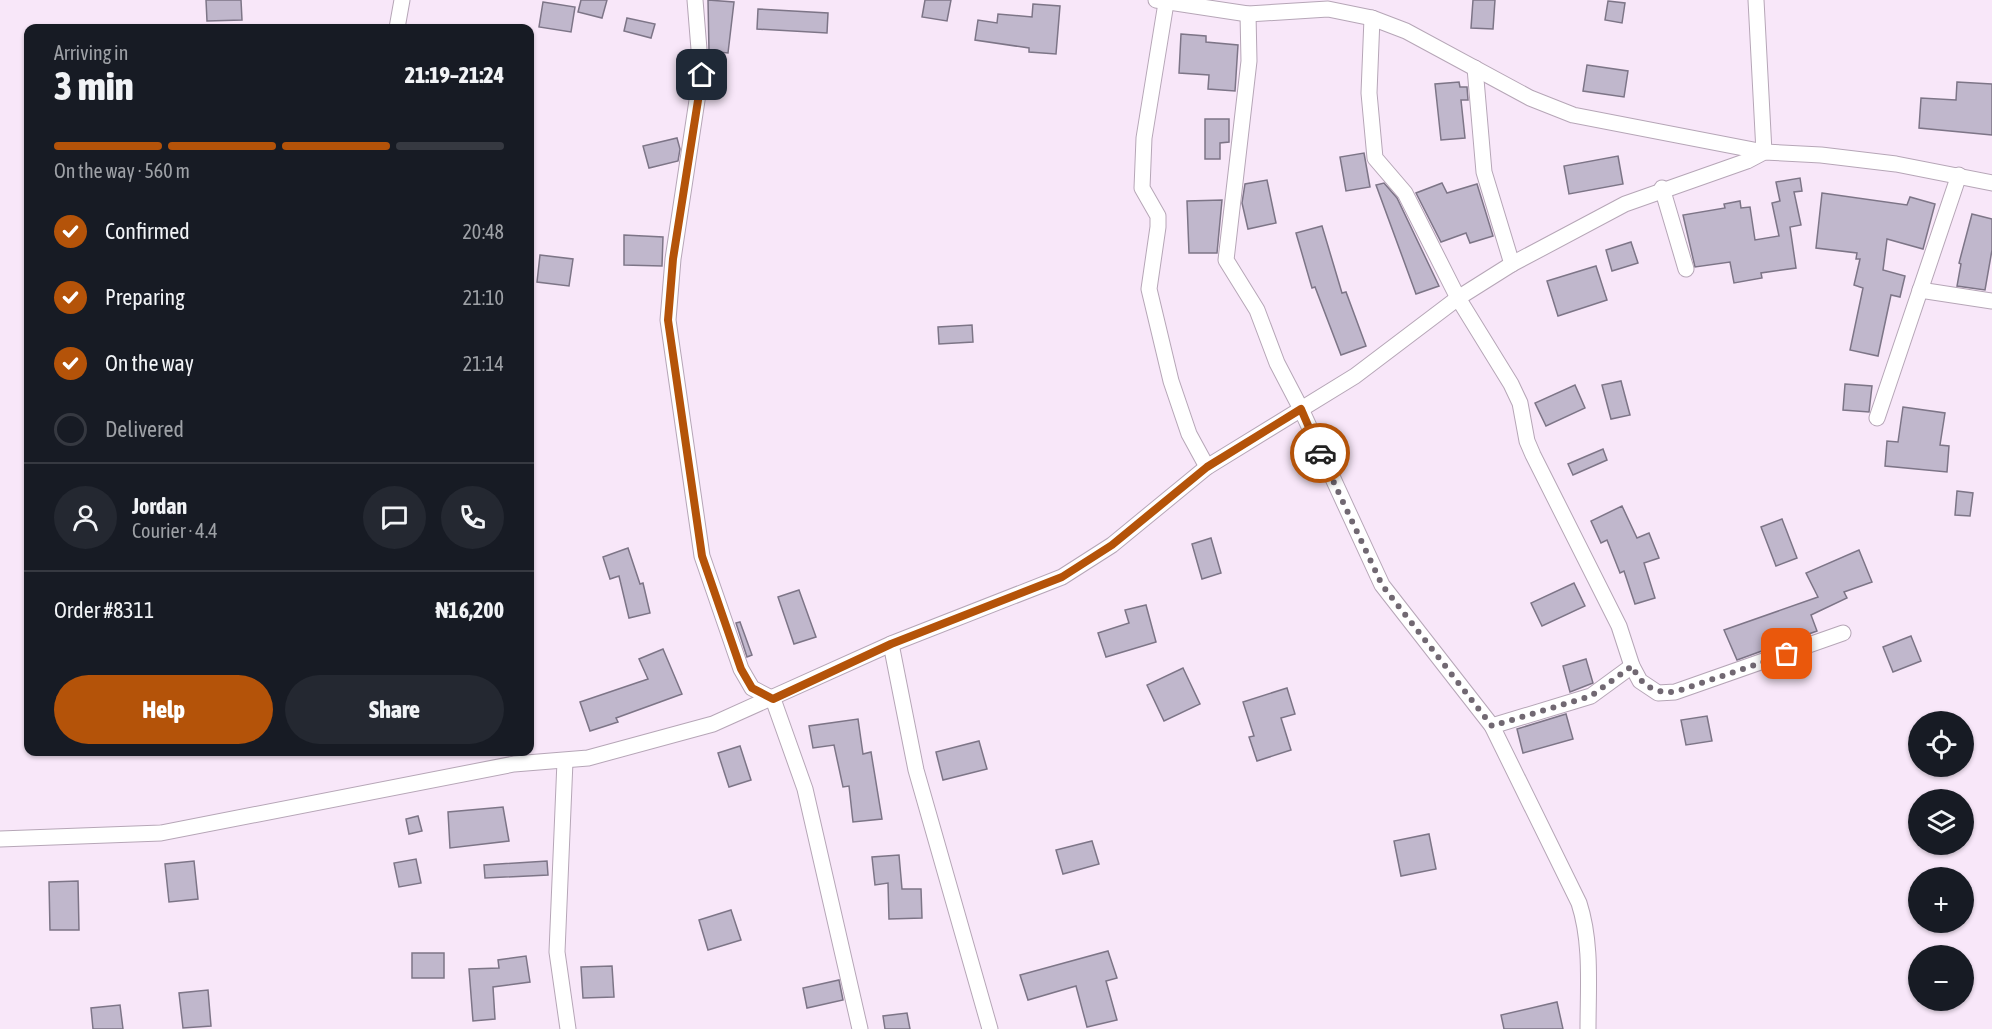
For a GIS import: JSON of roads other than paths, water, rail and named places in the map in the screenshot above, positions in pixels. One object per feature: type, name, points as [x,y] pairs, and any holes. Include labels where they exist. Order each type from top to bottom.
[{"type":"street","points":[[398,24],[402,0]]},
{"type":"street","points":[[695,0],[702,75],[673,259],[668,320],[702,556],[741,669],[752,688],[773,699],[805,789],[860,1029]]},
{"type":"street","points":[[1756,0],[1764,152]]},
{"type":"street","points":[[1207,467],[1190,434],[1171,381],[1149,289],[1158,216],[1142,188],[1144,138],[1161,2],[1248,14],[1328,9],[1372,18],[1406,31],[1530,98],[1573,115],[1764,152],[1821,155],[1959,175],[1992,183]]},
{"type":"street","points":[[1248,14],[1249,61],[1226,260],[1257,310],[1277,363],[1301,409],[1382,585],[1492,726],[1583,913],[1588,946],[1588,1029]]},
{"type":"street","points":[[1372,18],[1369,93],[1375,158],[1405,193],[1458,298],[1520,403],[1527,441],[1619,626],[1632,666],[1640,681],[1658,693],[1675,692],[1843,633]]},
{"type":"street","points":[[1475,68],[1484,172],[1512,264]]},
{"type":"street","points":[[0,839],[161,833],[514,764],[565,761],[618,751],[713,724],[891,644],[1062,577],[1112,545],[1207,467],[1382,358],[1458,298],[1512,264],[1581,225],[1662,188],[1726,169],[1764,152]]},
{"type":"street","points":[[1877,418],[1959,175]]},
{"type":"street","points":[[1662,188],[1686,269]]},
{"type":"street","points":[[1920,290],[1992,301]]},
{"type":"street","points":[[891,644],[916,770],[990,1029]]},
{"type":"street","points":[[1492,726],[1591,696],[1632,666]]},
{"type":"street","points":[[565,761],[557,952],[568,1029]]}]
